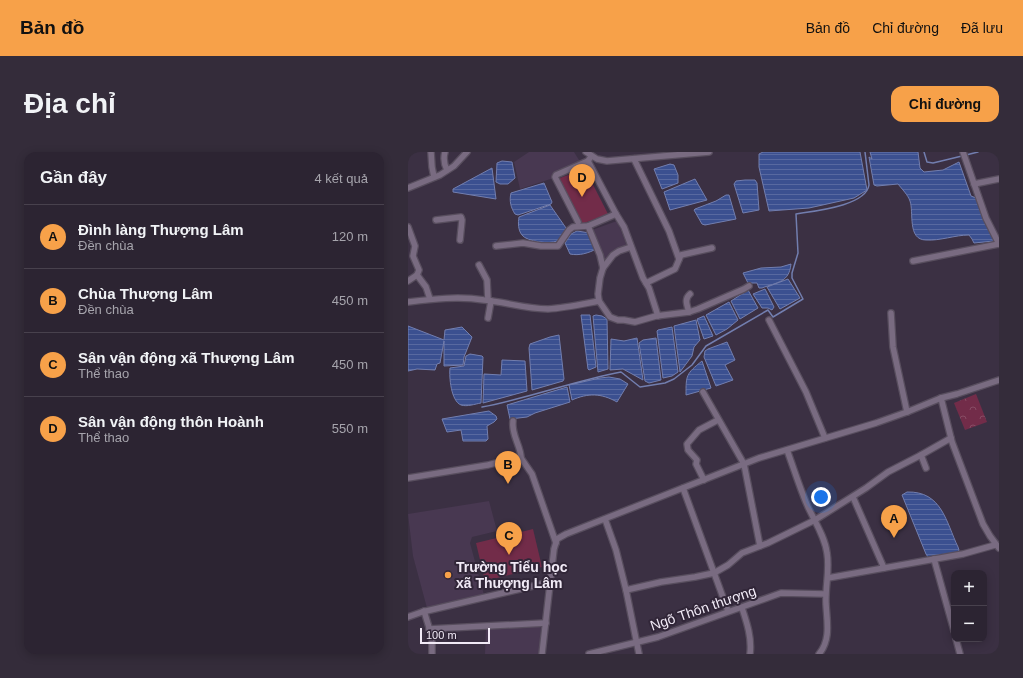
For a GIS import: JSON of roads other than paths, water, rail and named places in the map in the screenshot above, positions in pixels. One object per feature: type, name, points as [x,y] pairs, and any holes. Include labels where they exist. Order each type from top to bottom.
[{"type":"street","points":[[430,152],[434,177]]},
{"type":"street","points":[[445,152],[444,164],[447,170]]},
{"type":"street","points":[[408,188],[434,177],[454,166],[467,152]]},
{"type":"street","points":[[586,152],[616,214],[624,227],[649,288],[658,316]]},
{"type":"street","points":[[578,222],[555,177],[556,175],[590,159],[608,161],[634,159],[657,154],[709,152]]},
{"type":"street","points":[[913,261],[999,244],[986,218],[963,152]]},
{"type":"street","points":[[634,159],[669,231],[679,259]]},
{"type":"street","points":[[974,184],[999,179]]},
{"type":"street","points":[[496,246],[523,243],[541,246],[558,246],[568,230],[573,227],[588,226],[616,214]]},
{"type":"street","points":[[436,220],[461,217],[460,240]]},
{"type":"street","points":[[588,226],[600,255],[603,268]]},
{"type":"street","points":[[408,227],[413,239],[415,252],[413,256],[419,270],[417,274],[408,281]]},
{"type":"street","points":[[631,247],[619,251],[613,255],[603,268],[600,278],[598,294],[599,301],[610,317],[618,320],[635,322],[658,316],[698,310],[749,286]]},
{"type":"street","points":[[646,283],[675,270],[681,255],[712,248]]},
{"type":"street","points":[[408,254],[415,252]]},
{"type":"street","points":[[479,265],[487,280],[489,300],[488,318]]},
{"type":"street","points":[[417,274],[426,287],[430,299]]},
{"type":"street","points":[[689,312],[686,302],[687,297],[690,294]]},
{"type":"street","points":[[408,302],[430,299],[467,298],[548,309],[599,301]]},
{"type":"street","points":[[891,313],[893,347],[907,412]]},
{"type":"street","points":[[770,320],[806,392],[825,438]]},
{"type":"street","points":[[542,654],[552,560],[557,539],[566,534],[759,458],[907,412],[941,398],[998,381]]},
{"type":"street","points":[[702,392],[744,464],[760,546]]},
{"type":"street","points":[[828,578],[963,554],[997,546],[983,524],[951,438],[941,398]]},
{"type":"street","points":[[704,480],[696,464],[696,460],[688,450],[686,444],[699,430],[718,420]]},
{"type":"street","points":[[513,421],[514,437],[521,453],[521,458],[532,474],[556,543]]},
{"type":"street","points":[[626,590],[661,582],[714,573],[728,565],[742,553],[815,520],[853,497],[888,472],[951,438]]},
{"type":"street","points":[[787,450],[824,539],[827,551],[828,578],[825,594],[828,638],[824,648],[819,654]]},
{"type":"street","points":[[921,455],[926,468]]},
{"type":"street","points":[[408,478],[521,458]]},
{"type":"street","points":[[683,488],[728,611]]},
{"type":"street","points":[[853,497],[884,568]]},
{"type":"street","points":[[606,519],[616,550],[626,590],[639,654]]},
{"type":"street","points":[[934,559],[951,620]]},
{"type":"street","points":[[408,617],[424,611],[550,582]]},
{"type":"street","name":"Ngõ Thôn thượng","points":[[590,654],[658,637],[781,593],[825,594]]},
{"type":"street","points":[[742,608],[751,645],[750,654]]},
{"type":"street","points":[[424,611],[432,637],[432,654]]},
{"type":"street","points":[[429,629],[546,623]]},
{"type":"street","points":[[957,642],[960,654]]},
{"type":"water","points":[[763,152],[860,152],[867,190],[854,198],[809,208],[769,211],[759,167],[759,154]]},
{"type":"water","points":[[870,152],[918,152],[920,168],[924,172],[943,170],[959,162],[971,196],[976,198],[994,241],[974,243],[969,235],[931,240],[920,239],[916,235],[912,225],[910,201],[898,184],[874,185],[869,157],[872,159]]},
{"type":"water","points":[[502,161],[512,162],[515,178],[508,184],[500,184],[496,182],[497,163]]},
{"type":"water","points":[[670,164],[674,165],[678,175],[678,183],[662,189],[654,169]]},
{"type":"water","points":[[492,168],[496,199],[453,192],[453,189]]},
{"type":"water","points":[[695,179],[707,200],[670,210],[664,192]]},
{"type":"water","points":[[755,180],[757,183],[759,210],[743,213],[734,184],[736,181]]},
{"type":"water","points":[[544,183],[552,202],[551,204],[518,215],[515,214],[512,209],[510,199],[511,193]]},
{"type":"water","points":[[729,195],[736,219],[705,225],[702,224],[694,210]]},
{"type":"water","points":[[550,205],[566,228],[562,237],[554,242],[539,242],[533,241],[522,235],[518,224],[519,217]]},
{"type":"water","points":[[577,231],[590,233],[596,249],[584,254],[570,254],[565,243],[571,234]]},
{"type":"water","points":[[791,264],[788,275],[785,278],[777,283],[762,288],[759,288],[757,283],[748,283],[743,273],[761,268],[781,267]]},
{"type":"water","points":[[788,279],[800,298],[780,309],[767,287]]},
{"type":"water","points":[[765,289],[774,307],[772,310],[762,308],[753,294]]},
{"type":"water","points":[[748,290],[758,308],[740,319],[731,301]]},
{"type":"water","points":[[729,302],[738,320],[727,329],[716,335],[706,315]]},
{"type":"water","points":[[581,315],[590,315],[596,367],[589,370],[588,369]]},
{"type":"water","points":[[596,315],[607,319],[608,369],[598,372],[593,316]]},
{"type":"water","points":[[704,316],[713,336],[704,339],[697,319]]},
{"type":"water","points":[[696,320],[700,340],[694,347],[692,356],[680,372],[674,326]]},
{"type":"water","points":[[408,326],[444,340],[445,330],[462,327],[472,337],[464,357],[463,365],[444,366],[444,341],[440,363],[437,364],[435,370],[417,369],[408,371]]},
{"type":"water","points":[[672,327],[678,372],[672,376],[663,378],[657,331]]},
{"type":"water","points":[[559,335],[564,379],[563,381],[532,390],[530,344]]},
{"type":"water","points":[[637,338],[643,380],[623,369],[610,370],[611,339],[624,341]]},
{"type":"water","points":[[656,338],[661,380],[649,383],[645,381],[639,343],[643,340]]},
{"type":"water","points":[[727,342],[735,360],[725,365],[733,380],[716,386],[704,357],[705,351]]},
{"type":"water","points":[[470,354],[483,357],[481,403],[463,406],[458,403],[453,394],[450,383],[450,368],[464,366],[466,356]]},
{"type":"water","points":[[502,360],[525,361],[527,391],[483,403],[484,374],[501,375]]},
{"type":"water","points":[[702,361],[711,388],[686,395],[688,375]]},
{"type":"water","points":[[609,377],[620,379],[628,384],[617,402],[605,397],[594,395],[584,396],[572,400],[569,385]]},
{"type":"water","points":[[567,387],[570,402],[527,417],[510,419],[507,405]]},
{"type":"water","points":[[489,411],[496,416],[497,419],[487,426],[488,439],[486,441],[463,441],[461,430],[447,432],[442,419]]},
{"type":"water","points":[[907,492],[919,493],[935,502],[946,518],[958,547],[958,552],[928,557],[902,495]]},
{"type":"waterway","points":[[482,407],[621,372],[640,387],[665,383],[674,379],[692,365],[706,346],[768,310],[773,317],[803,299],[792,278],[798,253],[796,214],[826,209],[849,203],[859,198],[866,192],[869,185],[865,152]]},
{"type":"waterway","points":[[924,152],[927,162],[933,163],[962,156]]},
{"type":"waterway","points":[[966,155],[978,152]]},
{"type":"place","name":"Sân vận động thôn Hoành","points":[[582,197]]},
{"type":"place","name":"Chùa Thượng Lâm","points":[[508,484]]},
{"type":"place","name":"Đình làng Thượng Lâm","points":[[894,538]]},
{"type":"place","name":"Sân vận động xã Thượng Lâm","points":[[509,555]]},
{"type":"place","name":"Trường Tiểu học xã Thượng Lâm","points":[[448,575]]}]
